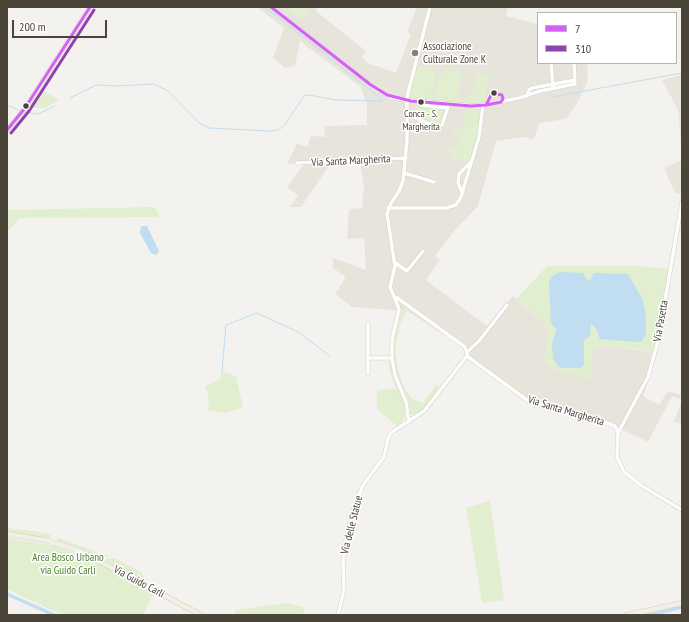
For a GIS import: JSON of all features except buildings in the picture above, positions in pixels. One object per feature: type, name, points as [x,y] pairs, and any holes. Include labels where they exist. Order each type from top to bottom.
[{"type":"main road","name":"Via Guido Carli","points":[[7,534],[45,540],[80,551],[201,615]]},
{"type":"main road","points":[[627,615],[682,603]]},
{"type":"street","points":[[7,130],[21,114],[90,7]]},
{"type":"street","points":[[271,7],[379,91],[390,97],[448,106]]},
{"type":"street","name":"Via Santa Margherita","points":[[388,208],[399,191],[404,173],[408,130],[406,100],[430,7]]},
{"type":"street","points":[[551,64],[553,88]]},
{"type":"street","points":[[420,105],[485,105],[575,84],[574,64]]},
{"type":"street","points":[[527,96],[529,90],[532,88],[575,80]]},
{"type":"street","points":[[408,422],[406,402],[395,375],[392,358],[392,340],[399,306],[392,293],[390,284],[394,262],[387,223],[388,208],[451,207],[457,203],[462,193],[471,162],[485,105],[489,96],[494,93],[502,95],[503,99],[501,102]]},
{"type":"street","points":[[442,125],[448,106]]},
{"type":"street","points":[[413,117],[435,126]]},
{"type":"street","name":"Via Santa Margherita","points":[[297,163],[406,158]]},
{"type":"street","points":[[462,193],[458,180],[460,172],[471,162]]},
{"type":"street","name":"Via Santa Margherita","points":[[404,173],[434,182]]},
{"type":"street","name":"Via Pasetta","points":[[618,433],[648,377],[658,341],[682,202]]},
{"type":"street","points":[[394,262],[407,271],[423,251]]},
{"type":"street","name":"Via Santa Margherita","points":[[392,293],[403,303],[465,347],[467,354],[530,402],[595,418],[615,426],[618,433],[617,457],[624,472],[642,486],[682,510]]},
{"type":"street","points":[[399,306],[403,303]]},
{"type":"street","name":"Via delle Statue","points":[[338,615],[344,590],[344,553],[350,522],[367,477],[384,457],[390,435],[424,411],[467,354],[474,348],[507,305]]},
{"type":"street","points":[[399,306],[409,307]]},
{"type":"street","points":[[368,324],[368,374]]},
{"type":"street","points":[[368,358],[392,358]]},
{"type":"shaded area","points":[[257,7],[317,7],[316,11],[366,51],[362,57],[368,63],[396,73],[411,34],[407,32],[417,7],[508,7],[506,16],[537,24],[537,64],[587,64],[588,81],[576,105],[566,119],[539,123],[534,139],[523,137],[496,141],[478,206],[455,230],[435,256],[440,260],[426,280],[487,326],[513,296],[549,329],[545,362],[593,345],[658,352],[643,396],[659,405],[668,391],[682,395],[682,400],[672,396],[648,442],[623,430],[598,422],[558,411],[534,407],[466,359],[471,352],[407,311],[352,307],[335,294],[346,277],[333,268],[333,258],[366,270],[364,238],[347,239],[349,209],[362,208],[364,186],[360,163],[329,166],[301,207],[290,207],[298,195],[287,187],[304,164],[287,164],[297,143],[307,147],[311,136],[325,137],[324,126],[367,125],[367,105],[361,87],[300,41],[295,66],[285,68],[273,58],[284,28]]},
{"type":"shaded area","points":[[682,75],[682,155],[678,110],[662,80]]},
{"type":"shaded area","points":[[682,160],[682,194],[675,193],[664,168]]},
{"type":"shaded area","points":[[682,400],[682,424],[674,421]]},
{"type":"green space","points":[[285,7],[312,7],[301,20]]},
{"type":"green space","points":[[417,64],[433,68],[436,77],[431,100],[408,97]]},
{"type":"green space","points":[[448,68],[462,72],[457,96],[470,99],[477,73],[490,76],[483,104],[434,100],[438,78]]},
{"type":"green space","points":[[42,90],[59,100],[46,108],[30,108]]},
{"type":"green space","points":[[416,105],[448,108],[442,125],[436,123],[435,126],[413,117]]},
{"type":"green space","points":[[466,107],[477,107],[481,120],[469,163],[451,158],[453,152],[441,147],[441,145],[456,149],[460,138],[453,136],[455,128],[463,130]]},
{"type":"green space","points":[[154,207],[159,213],[158,217],[20,218],[7,232],[7,210]]},
{"type":"green space","points":[[547,266],[636,266],[669,269],[653,351],[593,345],[591,379],[552,369],[545,362],[549,329],[516,299]],"holes":[[[589,283],[596,333],[595,327],[591,324],[584,339],[584,365],[552,344],[556,329]]]},
{"type":"green space","points":[[403,308],[408,308],[400,324],[395,350],[398,370],[404,387],[411,398],[423,403],[436,385],[439,387],[424,409],[415,415],[410,414],[409,403],[397,378],[393,358],[395,332]]},
{"type":"green space","points":[[388,361],[390,361],[393,374],[405,405],[405,416],[398,427],[377,409],[377,390],[396,389]]},
{"type":"green space","points":[[222,372],[236,376],[243,408],[223,413],[208,410],[209,399],[205,386],[219,380]]},
{"type":"green space","points":[[490,501],[504,600],[482,603],[466,508]]},
{"type":"green space","points":[[7,528],[51,535],[50,539],[8,532]]},
{"type":"green space","points":[[57,537],[110,556],[96,556],[57,541]]},
{"type":"green space","name":"Area Bosco Urbano via Guido Carli","points":[[7,538],[55,546],[91,559],[154,592],[143,615],[62,615],[7,589]]},
{"type":"green space","points":[[115,558],[141,572],[148,584],[101,559]]},
{"type":"green space","points":[[287,603],[305,608],[303,615],[235,615],[235,610]]},
{"type":"water","points":[[141,226],[147,226],[159,251],[156,255],[151,253],[140,233]]},
{"type":"water","points":[[560,272],[583,273],[589,282],[594,273],[628,274],[643,300],[646,318],[646,333],[642,341],[635,342],[600,339],[595,327],[591,324],[590,336],[584,340],[584,365],[581,368],[560,368],[553,359],[552,344],[556,329],[551,323],[549,282],[552,276]]},
{"type":"waterway","points":[[265,7],[383,100]]},
{"type":"waterway","points":[[552,97],[682,73]]},
{"type":"waterway","points":[[70,98],[96,85],[117,86],[154,84],[168,91],[199,123],[209,128],[269,131],[278,130],[284,126],[304,96],[309,95],[336,100],[383,101]]},
{"type":"waterway","points":[[7,105],[21,111]]},
{"type":"waterway","points":[[24,112],[38,114],[55,106]]},
{"type":"waterway","points":[[222,371],[226,325],[257,313],[298,332],[330,356]]},
{"type":"waterway","points":[[7,594],[54,615]]},
{"type":"waterway","points":[[650,615],[682,607]]},
{"type":"transit line","name":"7","points":[[7,130],[25,108],[90,7]]},
{"type":"transit line","name":"7","points":[[271,7],[371,85],[387,95],[411,101],[471,106],[486,105]]},
{"type":"transit line","name":"310","points":[[11,133],[29,111],[94,10]]},
{"type":"transit line","name":"7","points":[[492,93],[502,95],[503,99],[501,102],[486,105],[492,93]]},
{"type":"place","name":"Associazione Culturale Zone K","points":[[415,53]]},
{"type":"place","name":"Conca - S. Margherita","points":[[421,102]]}]
